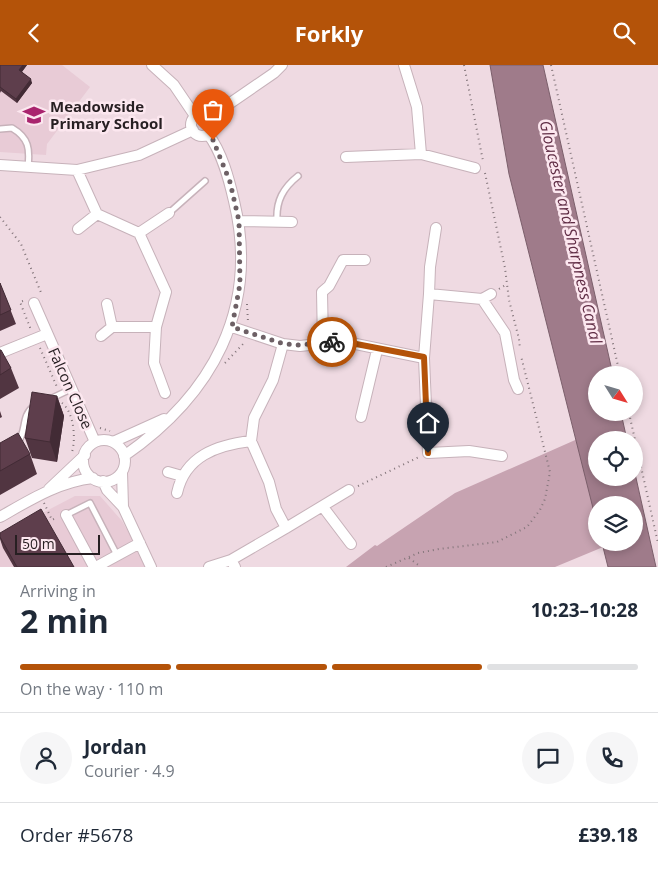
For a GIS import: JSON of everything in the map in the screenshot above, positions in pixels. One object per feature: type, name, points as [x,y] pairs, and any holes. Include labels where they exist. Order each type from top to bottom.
[{"type":"street","points":[[152,65],[174,85],[195,116]]},
{"type":"street","points":[[210,117],[282,65]]},
{"type":"street","points":[[404,65],[417,107],[421,154]]},
{"type":"street","points":[[203,114],[210,117],[213,126],[208,134],[199,135],[192,130],[191,123],[195,116],[203,114]]},
{"type":"street","points":[[0,165],[77,170],[139,155],[192,130]]},
{"type":"street","points":[[124,455],[152,435],[188,401],[205,377],[232,327],[240,284],[239,221],[230,182],[213,140],[208,134]]},
{"type":"street","points":[[346,157],[421,154],[475,168]]},
{"type":"street","points":[[77,170],[97,213],[139,233],[166,292],[156,327],[154,363],[165,393]]},
{"type":"street","points":[[78,229],[97,213]]},
{"type":"street","points":[[139,233],[169,213]]},
{"type":"street","points":[[239,221],[277,220],[292,222]]},
{"type":"street","points":[[436,229],[430,267],[424,357],[428,453],[469,451],[502,456]]},
{"type":"street","points":[[323,343],[322,292],[329,286],[343,260],[365,260]]},
{"type":"street","points":[[429,294],[486,297],[505,333],[514,380],[518,389]]},
{"type":"street","name":"Falcon Close","points":[[39,301],[47,334],[95,442]]},
{"type":"street","points":[[107,304],[112,327]]},
{"type":"street","points":[[101,336],[112,327],[156,327]]},
{"type":"street","points":[[232,327],[284,344],[351,343],[377,350],[424,357]]},
{"type":"street","name":"Falcon Close","points":[[0,353],[47,334]]},
{"type":"street","points":[[284,344],[272,380],[254,418],[251,441],[269,482],[276,509],[286,528]]},
{"type":"street","points":[[362,417],[377,350]]},
{"type":"street","points":[[49,494],[95,442],[101,440],[113,442],[124,438],[176,412]]},
{"type":"street","points":[[177,493],[182,476],[200,455],[231,443],[251,441]]},
{"type":"street","points":[[113,442],[122,450],[124,455],[122,472],[123,507]]},
{"type":"street","points":[[85,455],[85,468],[123,507],[151,567]]},
{"type":"street","points":[[168,471],[182,476]]},
{"type":"street","points":[[0,517],[80,480],[110,481],[122,472]]},
{"type":"street","points":[[209,567],[233,563],[349,490]]},
{"type":"street","points":[[323,507],[351,544]]},
{"type":"street","points":[[66,515],[95,567],[140,543]]},
{"type":"lane","points":[[0,129],[12,128],[25,139],[30,148],[28,168]]},
{"type":"lane","points":[[277,220],[277,206],[280,196],[298,176]]},
{"type":"lane","points":[[169,213],[205,181]]},
{"type":"lane","points":[[45,401],[71,389]]},
{"type":"lane","points":[[14,446],[24,432],[27,414],[38,405]]},
{"type":"lane","points":[[66,515],[90,503],[117,555]]},
{"type":"path","points":[[386,567],[408,557],[438,549],[497,542],[520,531],[527,527],[540,510],[545,499],[549,481],[550,472],[509,300],[505,268],[464,65]]},
{"type":"path","points":[[551,65],[618,366]]},
{"type":"path","points":[[0,217],[21,243],[39,301]]},
{"type":"path","points":[[223,365],[247,340],[249,334],[247,299]]},
{"type":"path","points":[[97,420],[101,428],[119,431],[124,438]]},
{"type":"path","points":[[631,421],[658,543]]},
{"type":"path","points":[[349,490],[428,453]]},
{"type":"path","points":[[49,494],[41,502],[52,520],[66,515]]},
{"type":"path","points":[[408,557],[421,567]]},
{"type":"shaded area","name":"Meadowside Primary School","points":[[0,65],[62,65],[90,87],[47,144],[46,155],[0,152]]},
{"type":"shaded area","points":[[582,437],[588,466],[588,486],[592,486],[594,496],[588,496],[588,551],[594,551],[555,567],[346,567],[375,545],[377,546],[455,493]]},
{"type":"shaded area","points":[[75,496],[100,496],[122,521],[148,567],[0,567],[0,542],[31,519]]},
{"type":"water","name":"Gloucester and Sharpness Canal","points":[[490,65],[543,65],[611,366],[588,366],[588,421],[623,421],[625,431],[588,431],[588,486],[638,486],[640,496],[590,496],[509,174]]},
{"type":"water","points":[[643,509],[656,567],[608,567],[604,551],[643,551]]},
{"type":"building","points":[[0,65],[23,65],[19,70],[31,79],[16,99],[0,87]]},
{"type":"building","points":[[0,283],[11,310],[0,315]]},
{"type":"building","points":[[0,350],[11,368],[0,375]]},
{"type":"building","points":[[32,392],[57,396],[50,442],[25,438]]},
{"type":"building","points":[[18,433],[30,454],[0,471],[0,443]]},
{"type":"building","points":[[41,509],[74,567],[17,567],[0,537],[0,533]]},
{"type":"way so far","points":[[213,140],[230,182],[239,221],[240,284],[232,327],[284,344],[300,345],[332,342]]},
{"type":"place","name":"Meadowside Primary School","points":[[34,115]]},
{"type":"route","points":[[332,342],[351,343],[377,350],[424,357],[428,453]]}]
